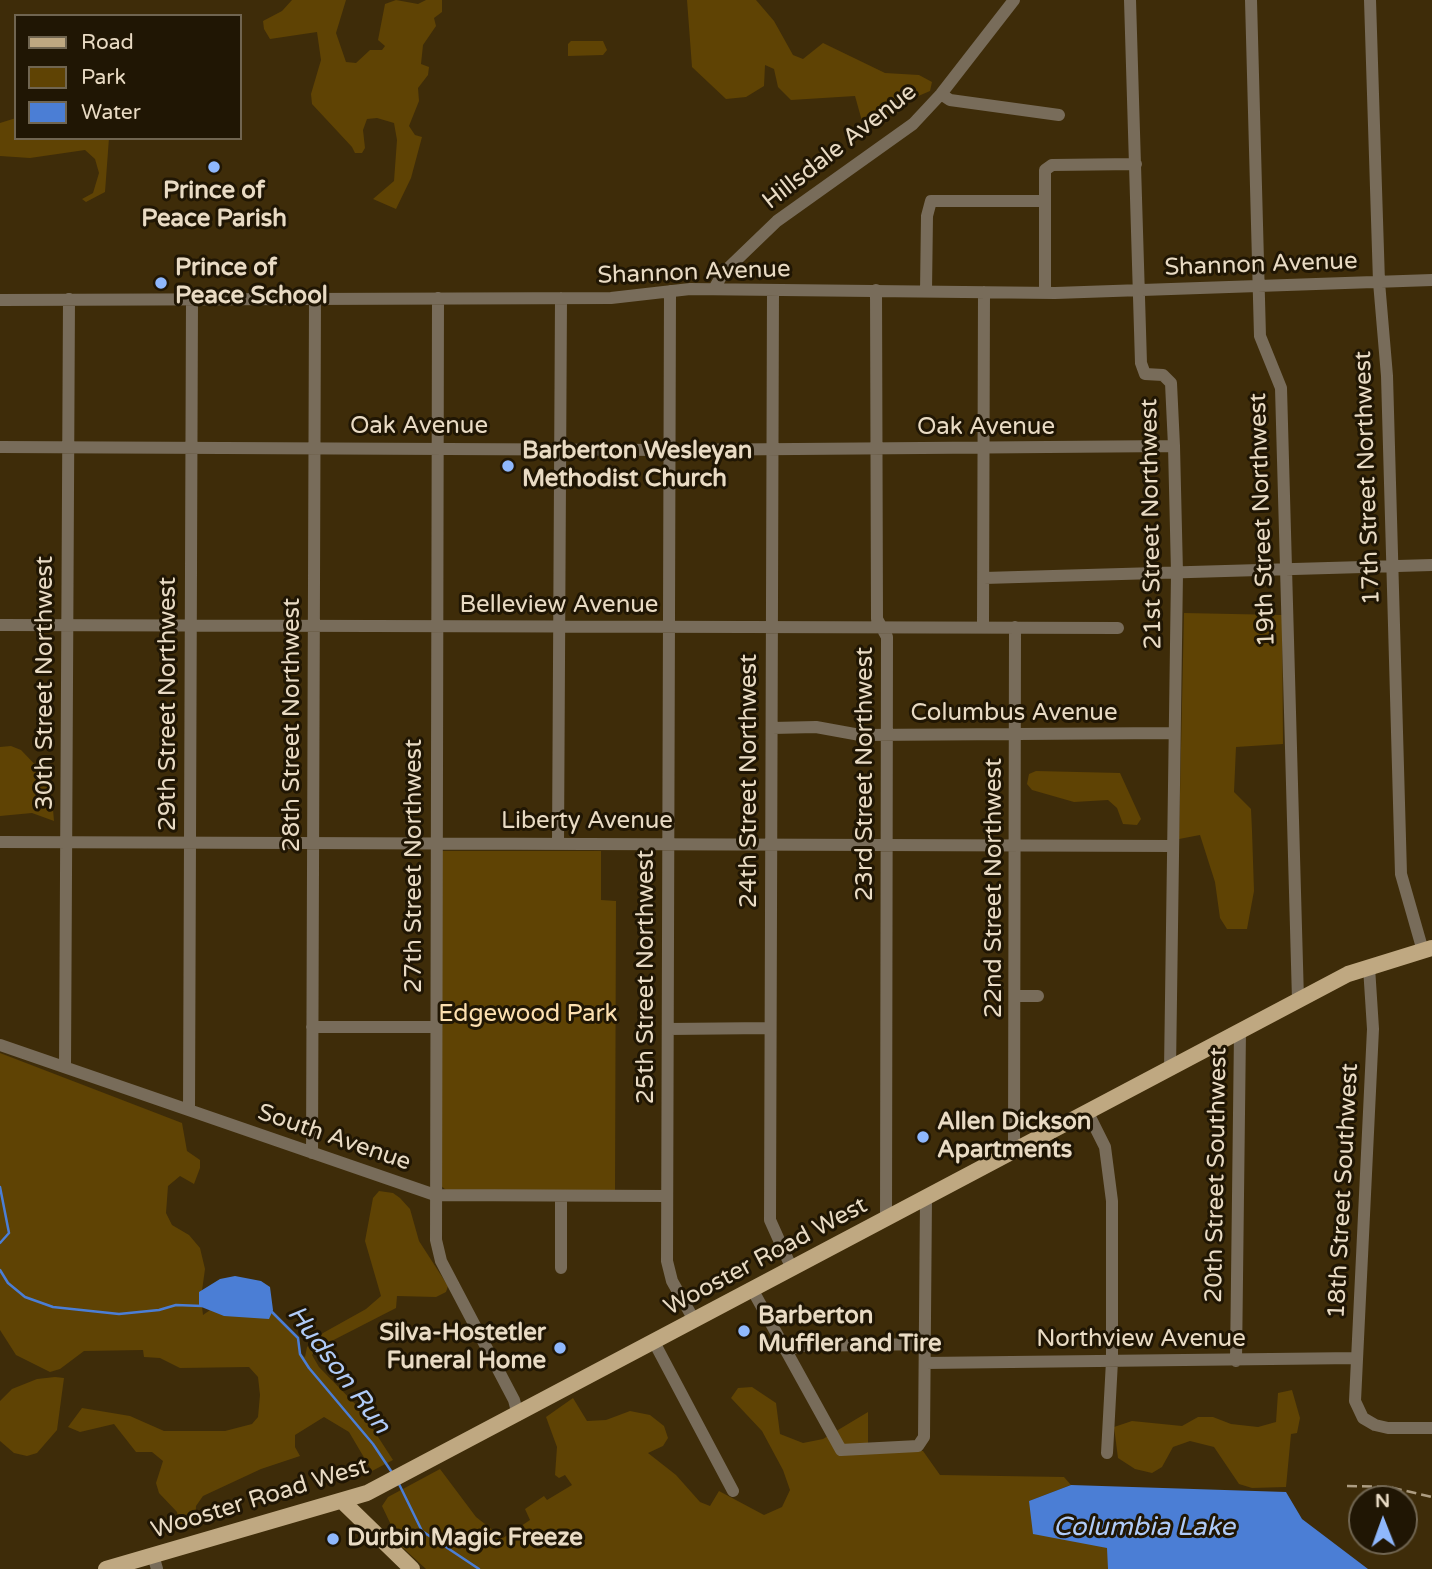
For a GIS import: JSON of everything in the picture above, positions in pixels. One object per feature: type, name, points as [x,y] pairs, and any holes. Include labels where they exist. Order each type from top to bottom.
[{"type":"main road","name":"Wooster Road West","points":[[106,1569],[155,1562],[383,1485],[1348,974],[1428,949]]},
{"type":"main road","points":[[342,1501],[412,1569]]},
{"type":"street","name":"Hillsdale Avenue","points":[[714,289],[723,272],[777,221],[913,124],[941,94],[1014,0]]},
{"type":"street","name":"21st Street Northwest","points":[[1130,0],[1143,372],[1163,375],[1171,383],[1174,446],[1177,573],[1170,1069]]},
{"type":"street","name":"19th Street Northwest","points":[[1251,0],[1261,343],[1281,388],[1298,1000]]},
{"type":"street","name":"17th Street Northwest","points":[[1370,0],[1379,282],[1387,376],[1401,874],[1428,949]]},
{"type":"street","points":[[941,94],[950,100],[1059,114]]},
{"type":"street","points":[[1045,293],[1045,170],[1052,165],[1136,164]]},
{"type":"street","points":[[926,291],[927,216],[931,201],[1043,201]]},
{"type":"street","name":"Shannon Avenue","points":[[0,300],[611,298],[714,289],[1045,293],[1432,280]]},
{"type":"street","name":"24th Street Northwest","points":[[773,289],[770,1220],[792,1269]]},
{"type":"street","name":"23rd Street Northwest","points":[[876,290],[877,619],[887,637],[886,1219]]},
{"type":"street","name":"25th Street Northwest","points":[[670,291],[668,1274],[694,1320]]},
{"type":"street","points":[[983,626],[984,292]]},
{"type":"street","name":"28th Street Northwest","points":[[312,1153],[315,298]]},
{"type":"street","name":"27th Street Northwest","points":[[438,298],[436,1240],[441,1261],[514,1401],[517,1415]]},
{"type":"street","points":[[558,843],[561,298]]},
{"type":"street","name":"30th Street Northwest","points":[[65,1067],[69,299]]},
{"type":"street","name":"29th Street Northwest","points":[[189,1110],[192,299]]},
{"type":"street","name":"Oak Avenue","points":[[0,447],[984,450],[1174,446]]},
{"type":"street","points":[[984,578],[1432,565]]},
{"type":"street","name":"Belleview Avenue","points":[[0,625],[1118,628]]},
{"type":"street","name":"22nd Street Northwest","points":[[1014,1151],[1015,627]]},
{"type":"street","name":"Columbus Avenue","points":[[772,728],[816,727],[860,735],[1174,733]]},
{"type":"street","name":"Liberty Avenue","points":[[0,842],[1173,846]]},
{"type":"street","name":"18th Street Southwest","points":[[1369,967],[1373,1029],[1355,1401],[1361,1416],[1383,1428],[1432,1428]]},
{"type":"street","points":[[1015,996],[1038,996]]},
{"type":"street","points":[[312,1027],[436,1027]]},
{"type":"street","points":[[668,1029],[771,1028]]},
{"type":"street","name":"20th Street Southwest","points":[[1236,1360],[1240,1031]]},
{"type":"street","name":"South Avenue","points":[[0,1045],[435,1195],[667,1196]]},
{"type":"street","points":[[1087,1111],[1105,1147],[1111,1181],[1112,1361],[1107,1453]]},
{"type":"street","points":[[561,1196],[561,1268]]},
{"type":"street","points":[[752,1289],[843,1450],[914,1447],[921,1443],[924,1434],[926,1198]]},
{"type":"street","points":[[654,1342],[733,1491]]},
{"type":"street","points":[[785,1350],[803,1346],[925,1344]]},
{"type":"street","name":"Northview Avenue","points":[[925,1363],[1357,1358]]},
{"type":"green space","points":[[292,0],[346,0],[336,33],[346,62],[356,63],[370,50],[382,50],[385,46],[378,40],[385,4],[396,0],[418,4],[426,0],[442,0],[442,12],[434,18],[436,26],[423,45],[421,64],[429,67],[428,75],[418,88],[419,101],[409,126],[415,135],[422,137],[411,178],[396,209],[373,199],[394,181],[397,140],[394,123],[377,118],[367,119],[363,130],[365,148],[362,153],[355,153],[312,104],[311,94],[321,60],[317,32],[270,39],[264,29],[263,21],[282,11]]},
{"type":"green space","points":[[687,0],[756,0],[774,21],[793,55],[803,59],[823,43],[885,73],[919,75],[932,82],[930,91],[895,106],[880,125],[862,121],[855,96],[791,100],[778,87],[774,69],[765,65],[764,86],[746,97],[726,99],[692,67]]},
{"type":"green space","points":[[571,41],[603,41],[607,50],[603,55],[568,56],[568,44]]},
{"type":"green space","points":[[14,119],[14,140],[109,140],[105,192],[86,202],[82,199],[93,193],[99,173],[95,159],[85,150],[30,158],[0,156],[0,123]]},
{"type":"green space","points":[[1184,613],[1282,615],[1283,744],[1236,747],[1234,792],[1251,809],[1254,891],[1247,929],[1227,929],[1220,918],[1215,882],[1200,835],[1179,839]]},
{"type":"green space","points":[[11,746],[21,750],[46,776],[51,786],[54,821],[32,813],[0,816],[0,747]]},
{"type":"green space","points":[[1036,771],[1120,773],[1141,819],[1137,825],[1123,824],[1117,808],[1108,800],[1074,802],[1032,790],[1027,784],[1029,774]]},
{"type":"green space","name":"Edgewood Park","points":[[441,851],[601,851],[601,900],[616,901],[615,1190],[446,1190],[440,1185]]},
{"type":"green space","points":[[0,1053],[182,1123],[187,1151],[200,1160],[200,1168],[194,1184],[180,1176],[168,1186],[166,1213],[172,1225],[189,1235],[200,1248],[205,1269],[201,1298],[203,1315],[213,1308],[268,1309],[298,1338],[300,1354],[305,1357],[307,1347],[323,1333],[366,1309],[381,1296],[365,1241],[373,1198],[379,1191],[393,1193],[400,1198],[410,1209],[419,1241],[448,1286],[446,1292],[436,1297],[397,1296],[396,1308],[318,1348],[312,1355],[319,1367],[360,1409],[393,1460],[372,1471],[349,1432],[324,1417],[295,1435],[295,1447],[300,1456],[261,1469],[203,1496],[196,1506],[195,1525],[180,1530],[177,1512],[159,1493],[156,1483],[163,1461],[152,1452],[136,1452],[114,1424],[80,1432],[68,1427],[82,1408],[130,1416],[164,1431],[225,1431],[252,1424],[258,1417],[258,1377],[249,1367],[180,1368],[160,1358],[144,1357],[143,1350],[84,1351],[60,1369],[50,1372],[16,1355],[0,1330]]},
{"type":"green space","points":[[64,1378],[57,1430],[37,1453],[27,1456],[14,1453],[0,1441],[0,1401],[12,1389],[37,1379]]},
{"type":"green space","points":[[752,1387],[776,1403],[780,1434],[803,1443],[823,1439],[868,1412],[868,1451],[923,1451],[940,1475],[1064,1477],[1071,1485],[1029,1501],[1108,1548],[1108,1569],[426,1569],[401,1546],[382,1506],[388,1497],[440,1469],[476,1517],[503,1538],[530,1520],[525,1509],[544,1496],[547,1500],[572,1485],[565,1475],[559,1478],[555,1475],[557,1447],[546,1417],[573,1398],[587,1421],[606,1420],[630,1411],[650,1415],[664,1426],[668,1438],[663,1446],[648,1453],[676,1475],[700,1502],[710,1506],[719,1491],[764,1515],[782,1507],[790,1490],[783,1470],[762,1431],[731,1398],[738,1388]]},
{"type":"green space","points":[[1292,1390],[1300,1418],[1297,1433],[1291,1434],[1286,1487],[1252,1488],[1239,1484],[1214,1447],[1190,1441],[1173,1447],[1162,1467],[1152,1473],[1135,1469],[1118,1458],[1114,1427],[1132,1421],[1182,1426],[1198,1417],[1213,1417],[1231,1424],[1258,1427],[1276,1422],[1278,1393]]},
{"type":"water","points":[[235,1276],[261,1281],[270,1287],[273,1310],[269,1319],[224,1316],[199,1306],[199,1292],[220,1279]]},
{"type":"water","name":"Columbia Lake","points":[[1071,1485],[1286,1492],[1302,1519],[1368,1569],[1108,1569],[1107,1548],[1033,1534],[1029,1501]]},
{"type":"waterway","name":"Hudson Run","points":[[0,1187],[9,1233],[0,1243]]},
{"type":"waterway","name":"Hudson Run","points":[[0,1270],[8,1283],[25,1297],[53,1307],[119,1314],[159,1310],[176,1305],[202,1306]]},
{"type":"waterway","name":"Hudson Run","points":[[270,1310],[298,1338],[300,1354],[309,1368],[373,1444],[393,1474]]},
{"type":"waterway","name":"Hudson Run","points":[[398,1482],[422,1531],[479,1569]]},
{"type":"railway","points":[[1347,1486],[1389,1487],[1432,1497]]},
{"type":"place","name":"Prince of Peace Parish","points":[[214,167]]},
{"type":"place","name":"Prince of Peace School","points":[[161,283]]},
{"type":"place","name":"Barberton Wesleyan Methodist Church","points":[[508,466]]},
{"type":"place","name":"Allen Dickson Apartments","points":[[923,1137]]},
{"type":"place","name":"Barberton Muffler and Tire","points":[[744,1331]]},
{"type":"place","name":"Silva-Hostetler Funeral Home","points":[[560,1348]]},
{"type":"place","name":"Durbin Magic Freeze","points":[[333,1539]]}]
